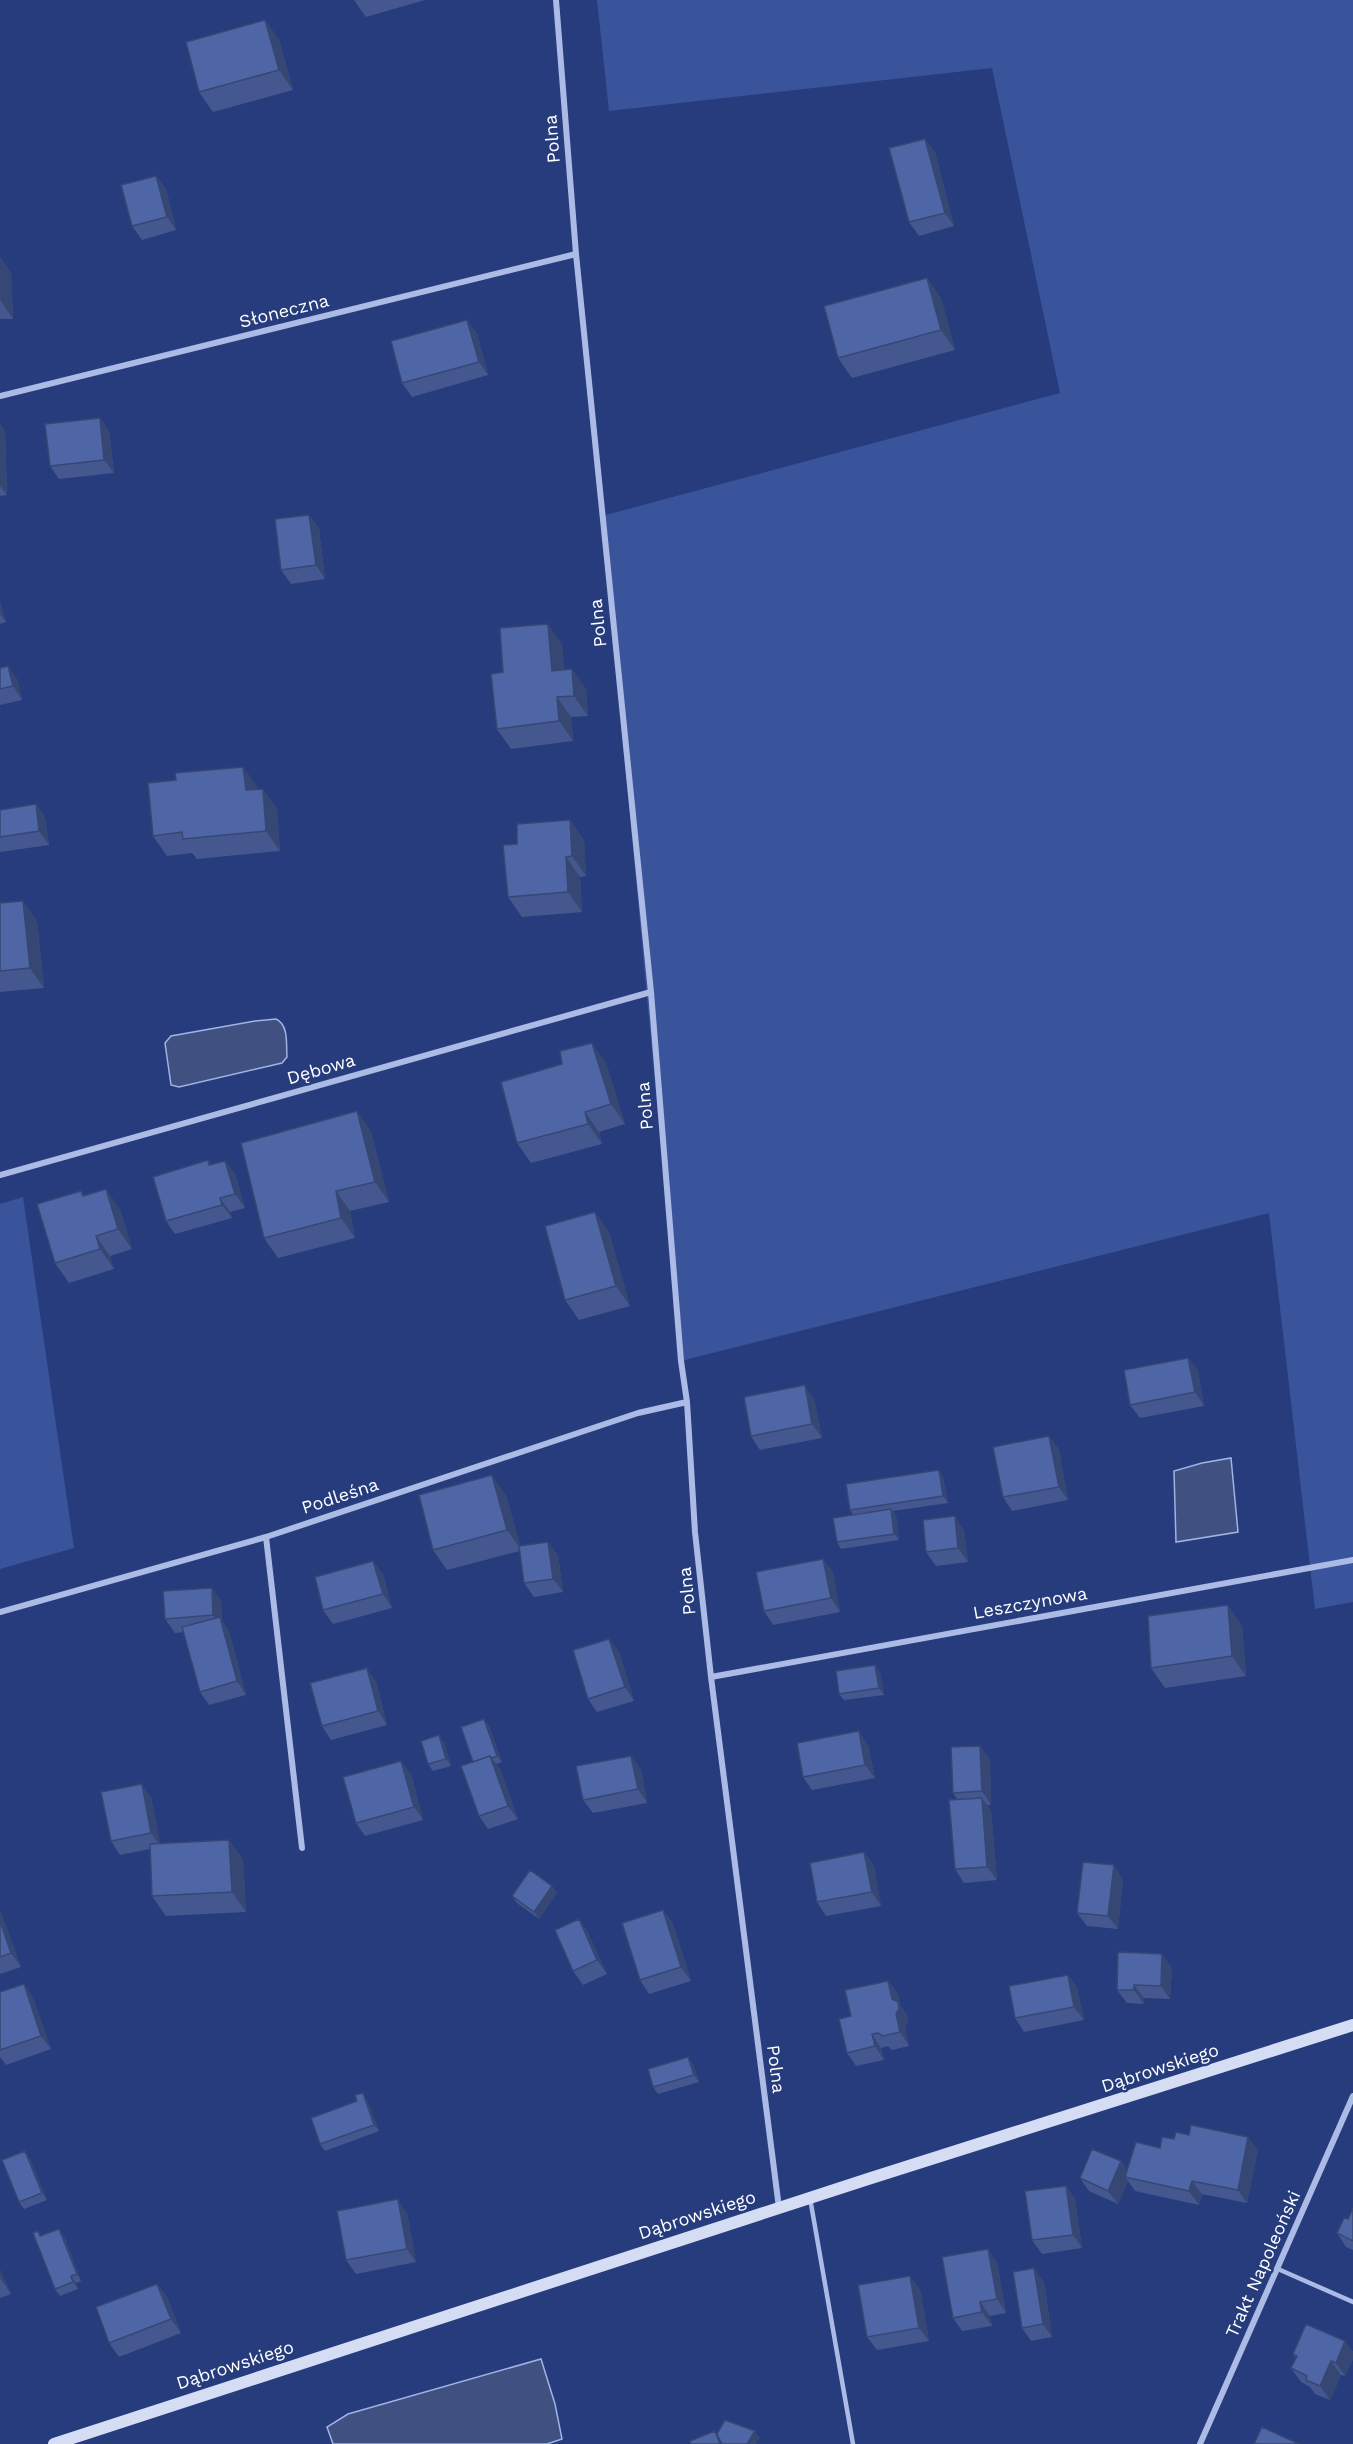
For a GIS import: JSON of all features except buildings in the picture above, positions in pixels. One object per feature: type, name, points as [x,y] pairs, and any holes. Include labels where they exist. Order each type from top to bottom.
[{"type":"street","name":"Polna","points":[[556,0],[576,254],[651,992],[680,1349],[687,1402],[695,1532],[711,1677],[779,2208]]},
{"type":"street","name":"Słoneczna","points":[[0,396],[576,254]]},
{"type":"street","name":"Dębowa","points":[[0,1174],[651,992]]},
{"type":"street","name":"Podleśna","points":[[0,1612],[266,1537],[638,1413],[687,1402]]},
{"type":"street","points":[[266,1537],[302,1848]]},
{"type":"street","name":"Leszczynowa","points":[[711,1677],[1353,1560]]},
{"type":"street","name":"Dąbrowskiego","points":[[54,2444],[810,2198],[1353,2025]]},
{"type":"street","name":"Trakt Napoleoński","points":[[1200,2444],[1353,2096]]},
{"type":"lane","points":[[810,2198],[853,2444]]},
{"type":"lane","points":[[1278,2269],[1353,2302]]},
{"type":"shaded area","points":[[597,0],[1353,0],[1353,1602],[1315,1609],[1269,1213],[681,1361],[602,516],[1060,393],[992,68],[609,111]]},
{"type":"shaded area","points":[[276,1019],[283,1026],[286,1035],[287,1057],[282,1063],[179,1087],[171,1085],[165,1043],[171,1036]]},
{"type":"shaded area","points":[[23,1197],[74,1548],[0,1569],[0,1204]]},
{"type":"shaded area","points":[[1231,1458],[1238,1532],[1176,1542],[1174,1471]]},
{"type":"shaded area","points":[[541,2359],[555,2404],[562,2439],[547,2444],[333,2444],[327,2427],[348,2414]]}]
